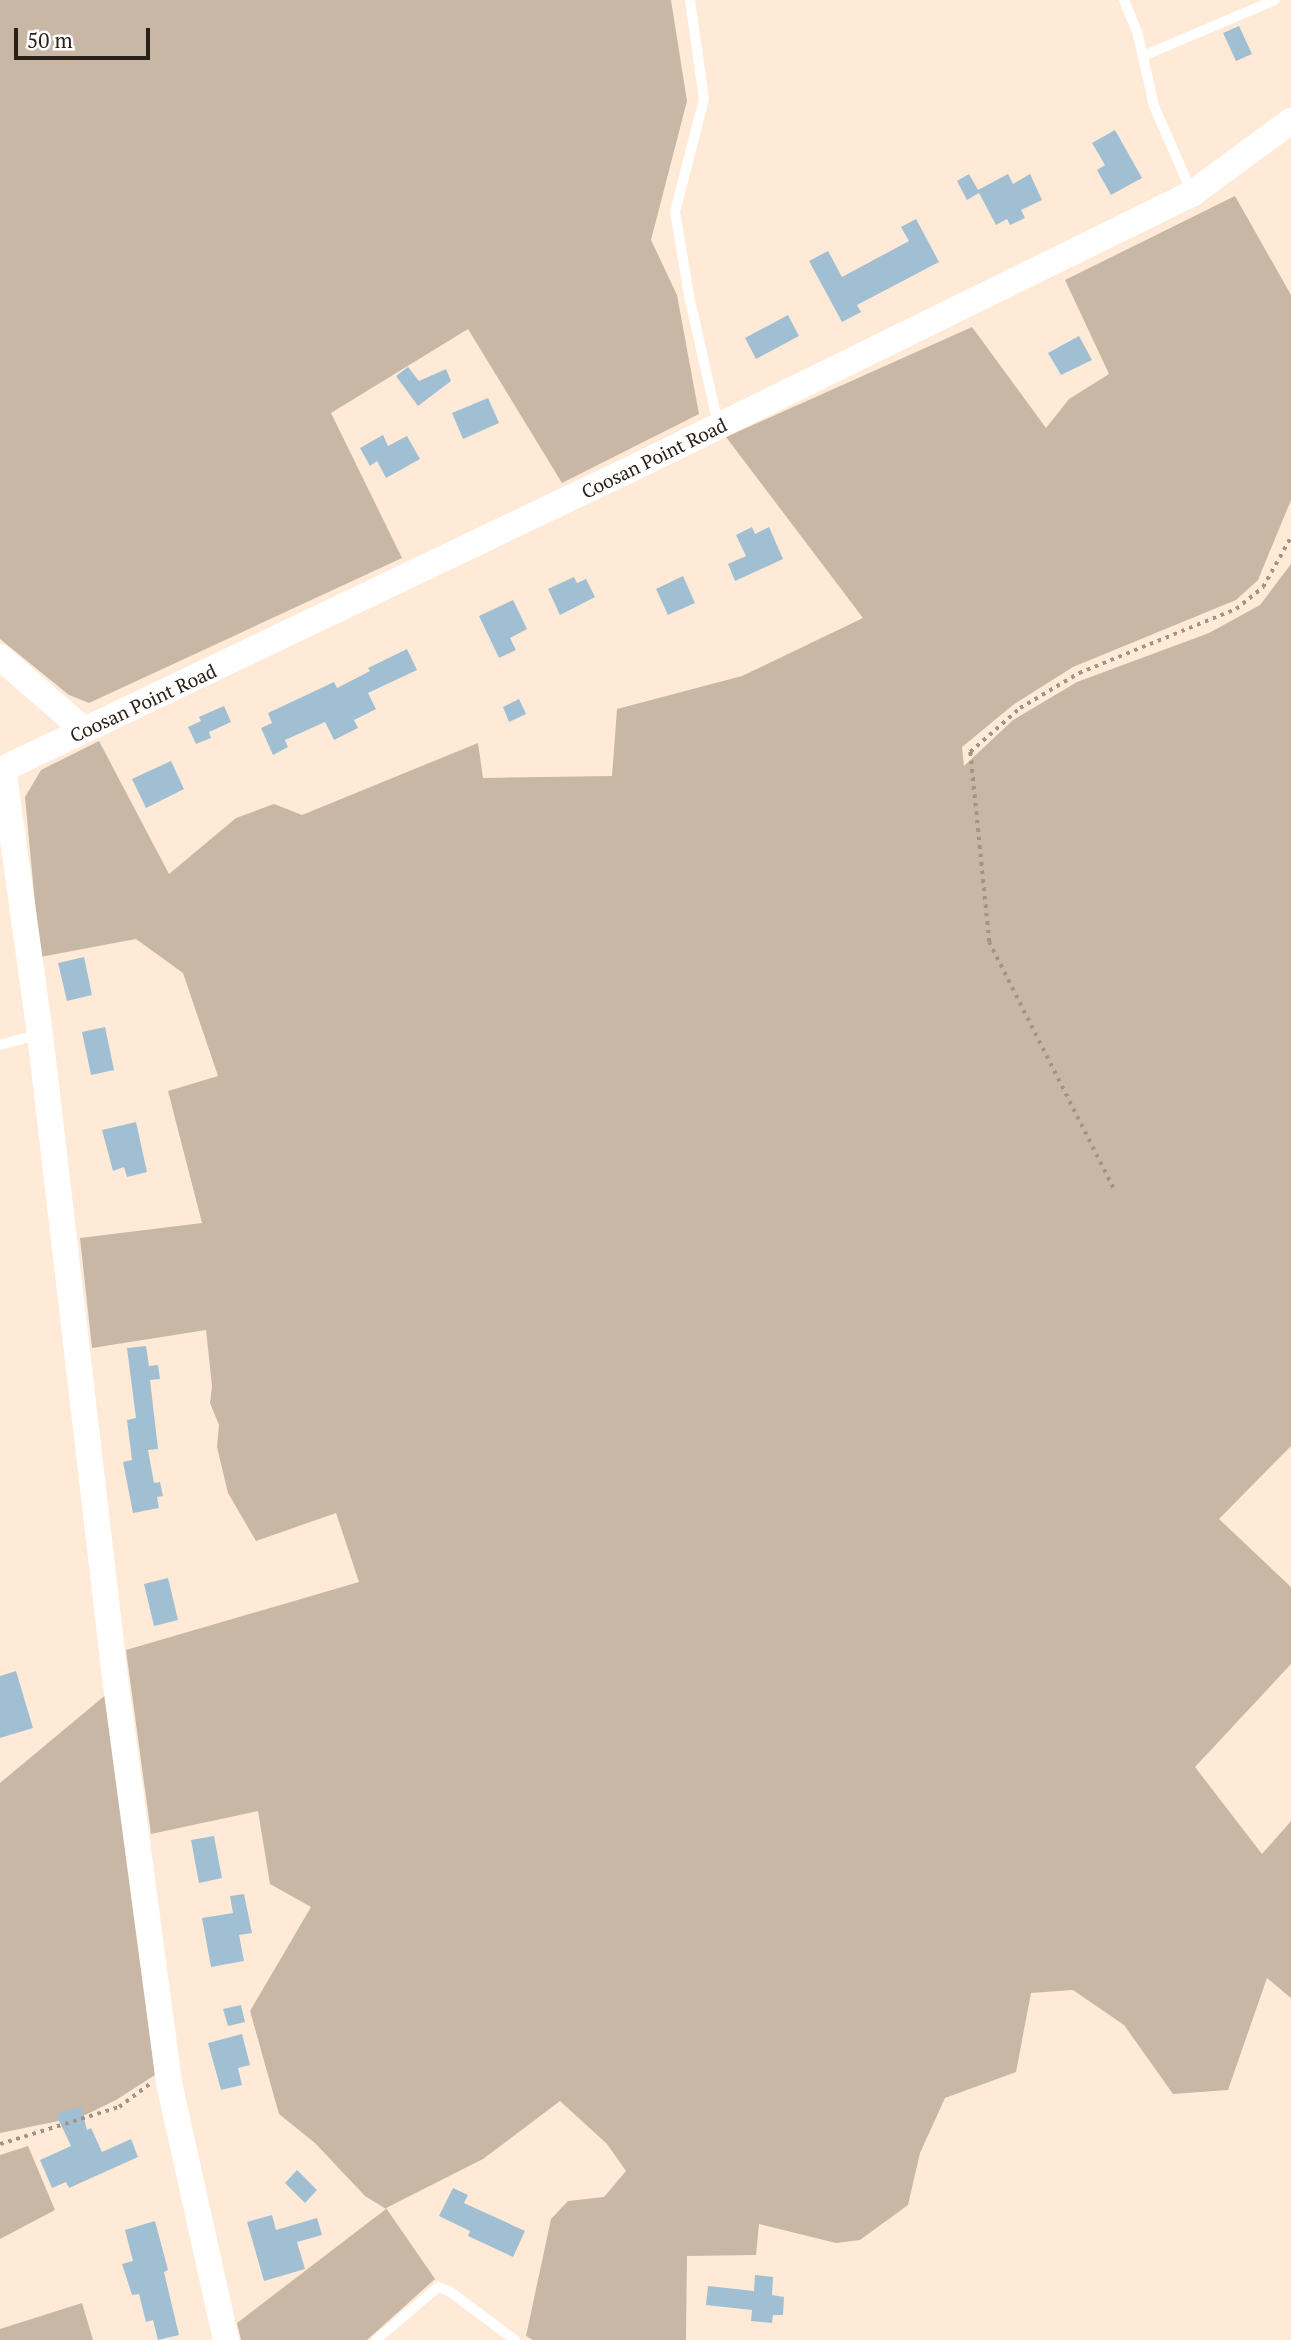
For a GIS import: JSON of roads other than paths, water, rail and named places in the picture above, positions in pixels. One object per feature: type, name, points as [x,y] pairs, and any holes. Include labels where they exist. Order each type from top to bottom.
[{"type":"street","name":"Coosan Point Road","points":[[40,1034],[3,769],[719,427],[1192,193],[1291,121]]},
{"type":"street","points":[[0,657],[84,730]]},
{"type":"street","points":[[40,1034],[113,1660],[168,2070],[226,2340]]},
{"type":"lane","points":[[691,0],[705,99],[675,212],[688,296],[719,427]]},
{"type":"lane","points":[[1124,0],[1143,56],[1154,106],[1192,193]]},
{"type":"lane","points":[[1143,56],[1275,0]]},
{"type":"lane","points":[[0,1045],[40,1034]]},
{"type":"lane","points":[[376,2340],[438,2287],[449,2291],[514,2340]]}]
